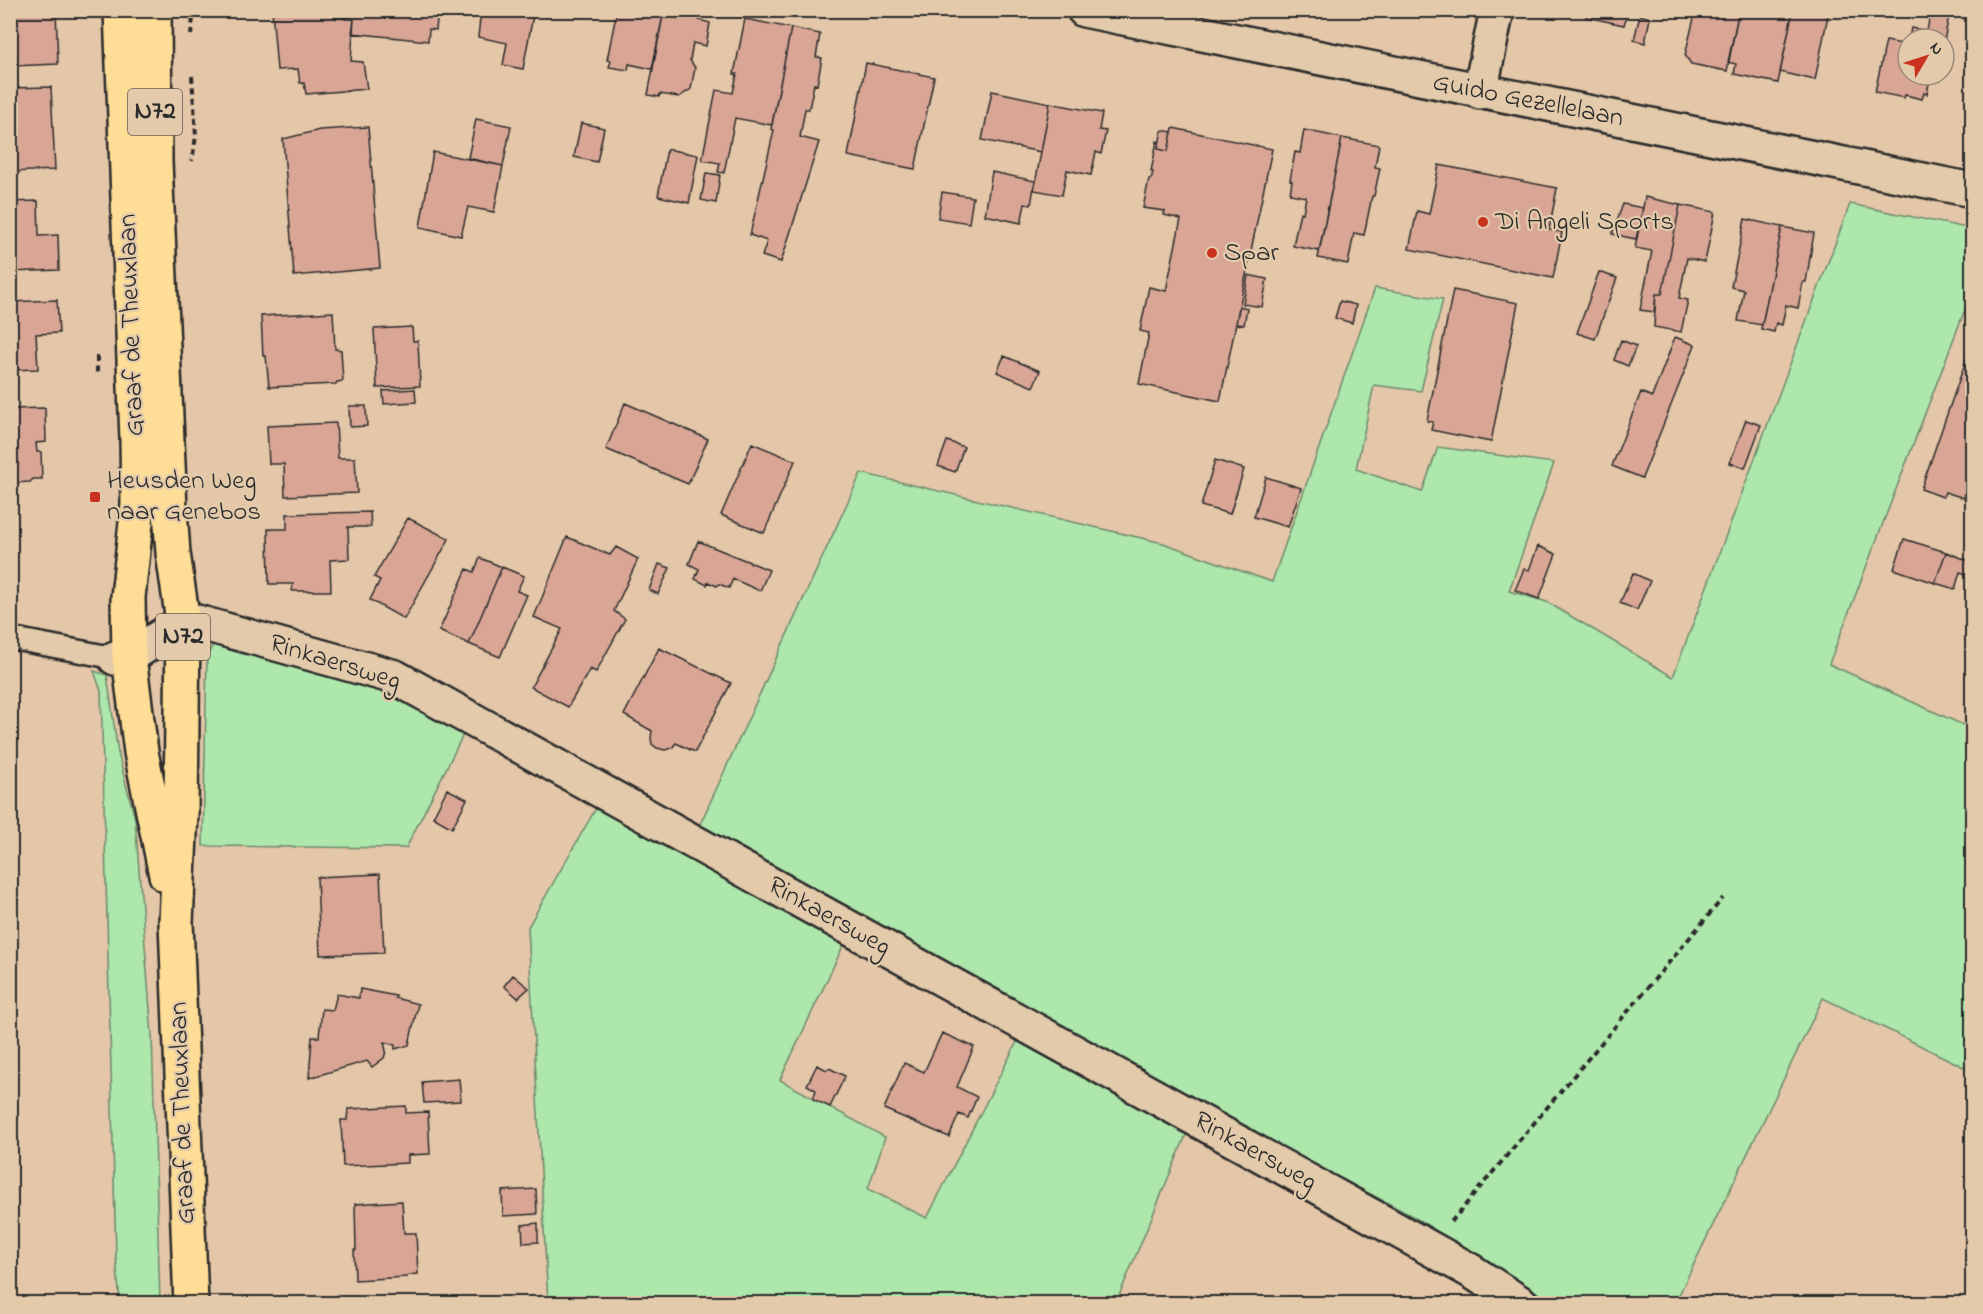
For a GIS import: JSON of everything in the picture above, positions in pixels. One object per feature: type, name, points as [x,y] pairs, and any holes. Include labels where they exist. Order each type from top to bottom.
[{"type":"main road","name":"Graaf de Theuxlaan","points":[[121,10],[138,504],[122,657],[176,922]]},
{"type":"main road","name":"Graaf de Theuxlaan","points":[[154,10],[155,162],[170,510],[173,553],[183,622],[181,813],[176,922],[191,1304]]},
{"type":"main road","points":[[155,61],[175,10]]},
{"type":"street","name":"Guido Gezellelaan","points":[[1084,10],[1972,190]]},
{"type":"street","points":[[1480,92],[1497,10]]},
{"type":"street","points":[[122,657],[183,622]]},
{"type":"street","name":"Rinkaersweg","points":[[183,622],[197,622],[395,677],[1471,1271],[1522,1304]]},
{"type":"lane","points":[[10,638],[122,657]]},
{"type":"path","points":[[1429,1248],[1723,898]]},
{"type":"green space","points":[[1850,204],[1972,229],[1972,291],[1829,664],[1972,729],[1972,1071],[1823,998],[1675,1303],[1554,1303],[1414,1217],[1068,1034],[697,831],[861,473],[1163,543],[1272,582],[1375,288],[1443,299],[1421,391],[1374,385],[1356,469],[1422,492],[1438,447],[1554,463],[1509,591],[1547,602],[1673,677]]},
{"type":"green space","points":[[213,644],[270,649],[382,687],[466,729],[406,848],[203,846],[207,657]]},
{"type":"green space","points":[[94,671],[107,675],[118,753],[135,819],[152,1035],[160,1303],[120,1303],[116,1257],[101,691]]},
{"type":"green space","points":[[599,803],[844,944],[780,1080],[885,1137],[868,1189],[927,1218],[1018,1040],[1189,1128],[1116,1303],[548,1303],[528,927]]},
{"type":"building","points":[[10,10],[56,10],[58,64],[12,66]]},
{"type":"building","points":[[272,10],[336,10],[336,18],[354,19],[351,61],[363,62],[367,89],[306,94],[304,83],[300,83],[298,69],[277,70]]},
{"type":"building","points":[[346,10],[438,10],[436,30],[429,29],[428,41],[352,33],[354,19],[345,19]]},
{"type":"building","points":[[481,10],[534,10],[523,69],[503,65],[507,43],[478,37]]},
{"type":"building","points":[[617,10],[664,10],[652,69],[629,64],[628,70],[609,67],[611,61],[607,60]]},
{"type":"building","points":[[664,10],[690,10],[701,13],[699,20],[710,23],[706,46],[693,43],[690,60],[695,68],[691,89],[679,97],[648,95]]},
{"type":"building","points":[[1587,10],[1628,10],[1624,25],[1586,17]]},
{"type":"building","points":[[1696,10],[1739,10],[1727,71],[1691,64],[1685,55]]},
{"type":"building","points":[[1739,10],[1793,10],[1778,83],[1734,74],[1736,64],[1728,62]]},
{"type":"building","points":[[1793,10],[1829,10],[1815,80],[1780,72]]},
{"type":"building","points":[[1931,10],[1950,10],[1947,27],[1928,27]]},
{"type":"building","points":[[1640,15],[1650,18],[1645,43],[1634,40]]},
{"type":"building","points":[[745,19],[791,28],[772,125],[735,118],[724,173],[718,172],[720,163],[702,160],[716,90],[733,93],[737,74],[734,74]]},
{"type":"building","points":[[791,28],[820,34],[816,57],[822,58],[817,85],[814,84],[809,109],[805,109],[800,137],[819,142],[781,262],[762,256],[767,241],[750,235],[774,130],[771,129]]},
{"type":"building","points":[[1886,41],[1896,43],[1896,87],[1928,87],[1927,94],[1924,93],[1922,99],[1875,92]]},
{"type":"building","points":[[866,63],[934,77],[915,169],[848,156]]},
{"type":"building","points":[[51,87],[55,170],[10,172],[10,88]]},
{"type":"building","points":[[992,91],[1050,103],[1041,152],[982,140]]},
{"type":"building","points":[[1050,103],[1102,113],[1099,130],[1106,131],[1101,154],[1096,152],[1091,175],[1067,170],[1062,195],[1034,190]]},
{"type":"building","points":[[476,119],[511,126],[503,166],[468,158]]},
{"type":"building","points":[[581,123],[604,128],[597,162],[574,157]]},
{"type":"building","points":[[368,127],[380,268],[294,276],[283,139],[320,130]]},
{"type":"building","name":"Spar","points":[[1173,128],[1272,149],[1220,401],[1139,384],[1149,333],[1140,331],[1149,287],[1166,291],[1181,219],[1164,215],[1165,211],[1143,208],[1149,179],[1153,172],[1151,171],[1157,141],[1159,142],[1158,149],[1168,151]]},
{"type":"building","points":[[1162,130],[1172,132],[1168,151],[1158,149]]},
{"type":"building","points":[[1304,130],[1342,138],[1319,251],[1293,246],[1300,212],[1303,213],[1306,197],[1290,194],[1292,181],[1290,180],[1295,152],[1300,153]]},
{"type":"building","points":[[1342,138],[1379,145],[1375,167],[1380,168],[1364,235],[1354,233],[1348,264],[1318,258]]},
{"type":"building","points":[[667,149],[698,155],[689,203],[658,196]]},
{"type":"building","points":[[433,152],[503,166],[494,212],[468,207],[461,236],[420,227]]},
{"type":"building","name":"Di Angeli Sports","points":[[1439,165],[1557,188],[1549,230],[1562,232],[1553,278],[1409,249],[1417,211],[1429,214]]},
{"type":"building","points":[[992,172],[1035,181],[1031,205],[1025,204],[1021,223],[985,215]]},
{"type":"building","points":[[706,173],[720,175],[716,203],[701,200]]},
{"type":"building","points":[[942,192],[973,197],[969,223],[938,218]]},
{"type":"building","points":[[1645,197],[1680,205],[1662,294],[1656,294],[1654,312],[1640,310],[1652,251],[1635,248]]},
{"type":"building","points":[[38,201],[39,236],[58,235],[59,270],[10,272],[10,202]]},
{"type":"building","points":[[1623,204],[1643,208],[1636,239],[1612,234]]},
{"type":"building","points":[[1680,205],[1715,212],[1705,262],[1687,258],[1679,298],[1688,300],[1681,332],[1654,327],[1656,294],[1662,294]]},
{"type":"building","points":[[1745,219],[1782,227],[1762,325],[1738,321],[1744,290],[1731,287]]},
{"type":"building","points":[[1782,227],[1814,233],[1806,282],[1803,282],[1798,308],[1786,305],[1782,325],[1776,323],[1774,332],[1761,329]]},
{"type":"building","points":[[1599,272],[1617,278],[1595,339],[1577,333]]},
{"type":"building","points":[[1248,275],[1267,279],[1262,307],[1243,304]]},
{"type":"building","points":[[1453,290],[1518,303],[1491,442],[1431,430],[1433,422],[1427,421]]},
{"type":"building","points":[[57,300],[59,333],[36,334],[38,369],[10,370],[10,302]]},
{"type":"building","points":[[1340,301],[1356,305],[1352,323],[1335,318]]},
{"type":"building","points":[[1239,306],[1247,308],[1244,325],[1236,324]]},
{"type":"building","points":[[333,312],[335,349],[341,350],[343,381],[336,384],[269,387],[266,356],[263,356],[261,316]]},
{"type":"building","points":[[412,327],[413,341],[418,341],[420,386],[377,388],[374,329]]},
{"type":"building","points":[[1675,337],[1695,345],[1642,478],[1612,466],[1641,392],[1652,397]]},
{"type":"building","points":[[1621,340],[1636,346],[1628,366],[1614,360]]},
{"type":"building","points":[[1972,343],[1972,474],[1964,498],[1945,492],[1943,497],[1921,489]]},
{"type":"building","points":[[1004,356],[1040,371],[1033,387],[997,372]]},
{"type":"building","points":[[415,389],[416,402],[384,404],[383,391]]},
{"type":"building","points":[[625,403],[708,439],[688,484],[606,449]]},
{"type":"building","points":[[349,406],[366,406],[367,426],[350,427]]},
{"type":"building","points":[[45,408],[46,442],[36,443],[37,452],[41,452],[42,479],[10,483],[10,409]]},
{"type":"building","points":[[1746,420],[1761,425],[1745,468],[1730,463]]},
{"type":"building","points":[[336,423],[338,458],[355,458],[357,493],[285,496],[284,464],[269,464],[267,426]]},
{"type":"building","points":[[947,441],[964,447],[955,472],[938,466]]},
{"type":"building","points":[[752,443],[795,461],[764,533],[721,515]]},
{"type":"building","points":[[1215,460],[1244,469],[1230,514],[1201,506]]},
{"type":"building","points":[[1972,474],[1972,501],[1964,498]]},
{"type":"building","points":[[1266,477],[1301,488],[1288,527],[1254,517]]},
{"type":"building","points":[[370,512],[371,527],[348,527],[349,559],[330,560],[331,591],[292,591],[293,584],[269,584],[268,529],[287,529],[287,514]]},
{"type":"building","points":[[408,518],[449,539],[404,619],[370,600],[380,580],[374,577]]},
{"type":"building","points":[[567,537],[610,555],[616,547],[638,559],[614,611],[625,619],[596,672],[590,669],[568,707],[531,687],[562,629],[534,617]]},
{"type":"building","points":[[1904,539],[1946,552],[1935,583],[1894,569]]},
{"type":"building","points":[[698,541],[769,570],[760,591],[733,579],[729,588],[708,582],[707,585],[695,579],[699,569],[689,564]]},
{"type":"building","points":[[1538,546],[1556,554],[1539,599],[1515,590],[1524,569],[1529,570]]},
{"type":"building","points":[[1946,552],[1972,562],[1972,576],[1960,572],[1955,589],[1935,583]]},
{"type":"building","points":[[480,558],[502,567],[469,644],[439,631],[467,569],[474,572]]},
{"type":"building","points":[[659,564],[670,568],[658,594],[649,590]]},
{"type":"building","points":[[502,567],[524,576],[517,591],[527,595],[500,657],[469,644]]},
{"type":"building","points":[[1633,573],[1650,581],[1637,610],[1620,603]]},
{"type":"building","points":[[659,648],[731,683],[695,752],[676,743],[672,748],[665,750],[657,748],[652,744],[652,731],[624,715]]},
{"type":"building","points":[[447,789],[467,799],[452,828],[433,817]]},
{"type":"building","points":[[380,874],[384,953],[320,955],[317,877]]},
{"type":"building","points":[[513,975],[529,988],[518,998],[504,986]]},
{"type":"building","points":[[360,989],[396,996],[395,998],[418,1004],[409,1045],[395,1049],[395,1045],[384,1042],[386,1051],[384,1058],[372,1067],[367,1061],[309,1078],[312,1037],[319,1037],[322,1009],[333,1010],[337,994],[359,998]]},
{"type":"building","points":[[942,1033],[974,1047],[957,1087],[977,1097],[968,1118],[959,1114],[949,1137],[884,1109],[904,1063],[924,1072]]},
{"type":"building","points":[[817,1065],[845,1076],[830,1107],[813,1099],[816,1090],[807,1085]]},
{"type":"building","points":[[459,1079],[461,1101],[424,1103],[422,1082]]},
{"type":"building","points":[[406,1106],[406,1113],[428,1112],[430,1154],[408,1155],[408,1163],[343,1166],[341,1120],[347,1120],[348,1109]]},
{"type":"building","points":[[536,1189],[537,1214],[503,1216],[502,1191]]},
{"type":"building","points":[[402,1201],[404,1233],[416,1233],[418,1274],[407,1277],[355,1280],[355,1204]]},
{"type":"building","points":[[538,1223],[538,1242],[523,1243],[522,1225]]},
{"type":"place","name":"Di Angeli Sports","points":[[1483,222]]},
{"type":"place","name":"Spar","points":[[1212,253]]},
{"type":"place","name":"Heusden Weg naar Genebos","points":[[95,497]]}]
